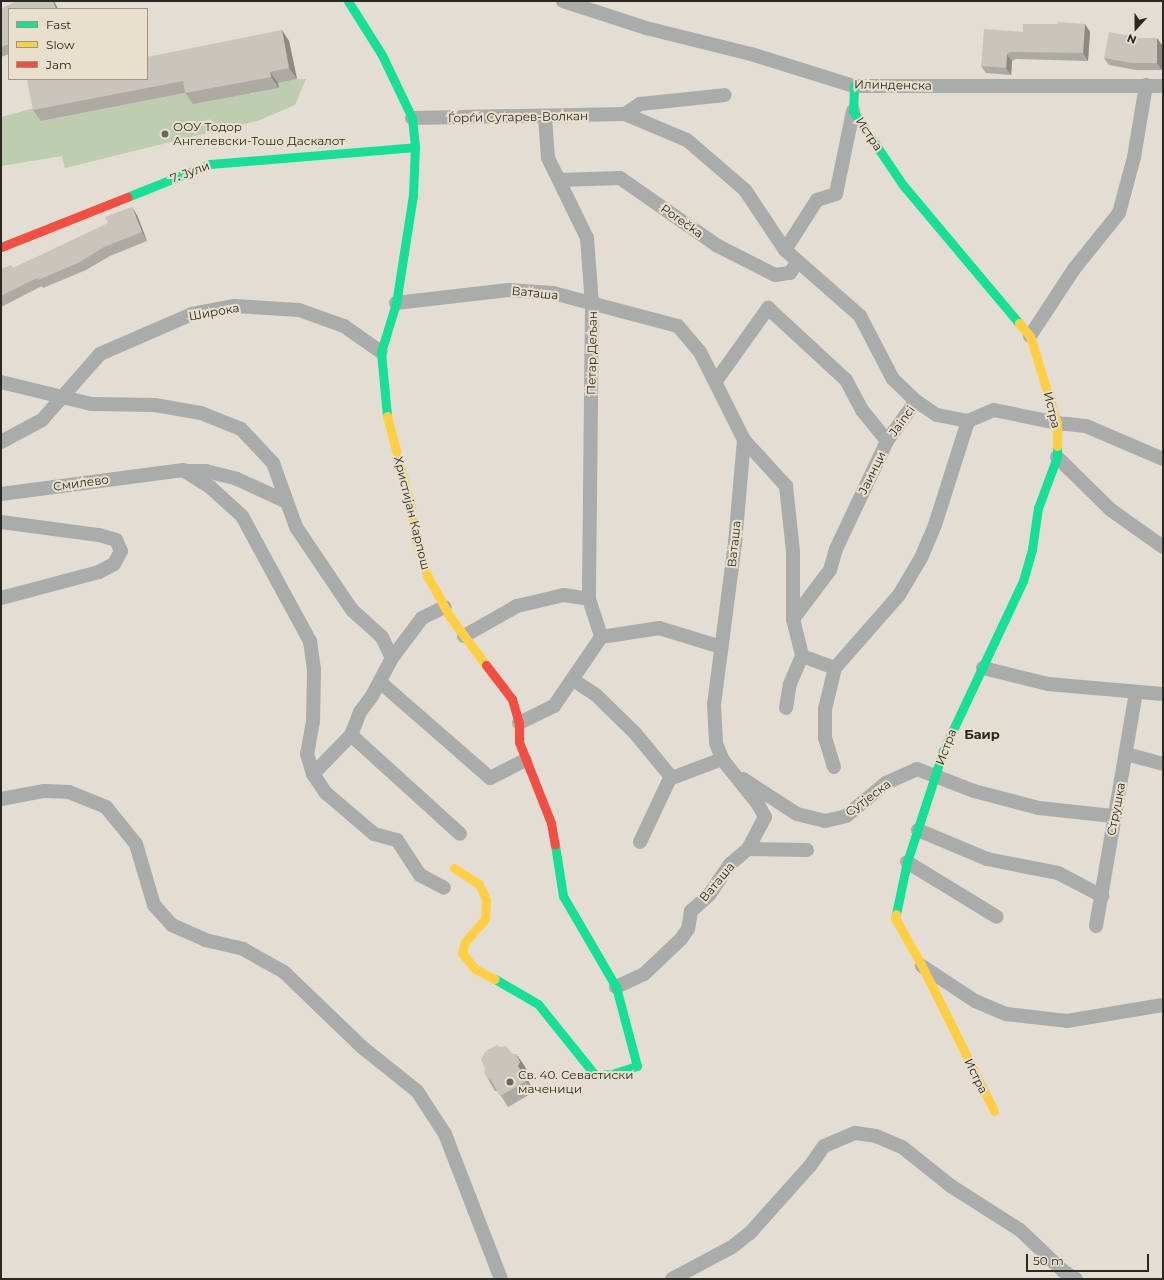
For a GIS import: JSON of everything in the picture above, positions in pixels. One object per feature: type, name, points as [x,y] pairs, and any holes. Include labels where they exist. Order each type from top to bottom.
[{"type":"street","name":"Христијан Карпош","points":[[348,1],[382,55],[412,118],[415,147],[413,194],[396,303],[382,352],[383,390],[388,424],[410,503],[416,541],[428,575],[445,607],[464,636],[512,699],[519,723],[519,742],[525,760],[552,823],[564,896],[616,987],[637,1066],[612,1074],[595,1075],[538,1004],[517,990],[475,969],[462,953],[465,942],[485,919],[486,900],[479,884],[454,868]]},
{"type":"street","name":"Илинденска","points":[[563,1],[646,28],[751,54],[854,86],[1163,86]]},
{"type":"street","name":"Истра","points":[[854,86],[853,111],[903,185],[1030,336],[1057,423],[1057,457],[1038,508],[1032,549],[1023,581],[983,668],[957,719],[935,774],[907,862],[895,918],[922,966],[994,1111]]},
{"type":"street","points":[[1030,336],[1074,269],[1119,213],[1134,156],[1146,86]]},
{"type":"street","name":"Ѓорѓи Сугарев-Волкан","points":[[625,114],[640,104],[725,96]]},
{"type":"street","points":[[785,250],[817,200],[836,194],[853,111]]},
{"type":"street","name":"Ѓорѓи Сугарев-Волкан","points":[[412,118],[545,117],[625,114],[687,140],[745,190],[785,250],[860,316],[893,379],[916,401],[937,415],[968,421]]},
{"type":"street","name":"Петар Дељан","points":[[545,117],[548,158],[587,238],[592,304],[589,599],[601,636]]},
{"type":"street","name":"7. Јули","points":[[1,247],[210,164],[415,147]]},
{"type":"street","name":"Porečka","points":[[558,180],[620,178],[718,246],[775,275],[790,273],[798,262]]},
{"type":"street","name":"Ваташа","points":[[396,303],[508,290],[553,293],[678,326],[700,352],[716,381],[744,440],[735,543],[714,704],[716,743],[722,759],[734,773],[765,817],[748,849],[730,864],[709,895],[690,911],[688,928],[681,939],[644,974],[616,987]]},
{"type":"street","name":"Широка","points":[[1,442],[42,420],[64,397],[100,354],[192,314],[234,306],[299,310],[344,326],[382,352]]},
{"type":"street","name":"Јаинци","points":[[716,381],[768,308],[846,380],[862,410],[887,441],[836,549],[830,570],[793,619]]},
{"type":"street","points":[[1,382],[91,404],[154,405],[201,413],[241,429],[273,463],[285,501],[296,527],[352,610],[382,638],[392,658]]},
{"type":"street","name":"Jainci","points":[[887,441],[916,401]]},
{"type":"street","points":[[834,767],[825,738],[825,709],[835,668],[899,595],[921,558],[935,525],[968,421],[994,410],[1057,423],[1086,426],[1162,459]]},
{"type":"street","points":[[744,440],[786,486],[793,552],[793,619],[802,656],[790,684],[786,708]]},
{"type":"street","points":[[1057,457],[1111,510],[1163,547]]},
{"type":"street","points":[[183,470],[206,472],[238,479],[285,501]]},
{"type":"street","points":[[183,470],[210,487],[242,516],[310,641],[314,671],[313,721],[308,754],[313,774],[326,793],[374,834],[397,840],[420,875],[444,888]]},
{"type":"street","name":"Смилево","points":[[1,494],[183,470]]},
{"type":"street","points":[[1,522],[99,535],[116,540],[122,551],[114,564],[99,572],[1,598]]},
{"type":"street","points":[[464,636],[517,606],[564,595],[589,599]]},
{"type":"street","points":[[313,774],[351,736],[360,712],[380,682],[392,658],[422,618],[445,607]]},
{"type":"street","points":[[519,723],[554,706],[573,680],[601,636],[659,628],[721,647]]},
{"type":"street","points":[[802,656],[835,668]]},
{"type":"street","points":[[983,668],[1048,684],[1163,694]]},
{"type":"street","points":[[573,680],[596,695],[635,733],[672,778],[722,759]]},
{"type":"street","points":[[380,682],[490,778],[525,760]]},
{"type":"street","name":"Струшка","points":[[1096,926],[1102,896],[1113,816],[1126,754],[1136,692]]},
{"type":"street","points":[[351,736],[460,834]]},
{"type":"street","points":[[1126,754],[1163,764]]},
{"type":"street","name":"Истра","points":[[917,769],[935,774]]},
{"type":"street","name":"Сутјеска","points":[[734,773],[797,814],[825,821],[846,816],[886,783],[917,769]]},
{"type":"street","points":[[935,774],[974,791],[1039,808],[1113,816]]},
{"type":"street","points":[[640,842],[671,776]]},
{"type":"street","points":[[1,799],[44,791],[69,792],[106,807],[136,844],[154,905],[172,925],[205,940],[243,949],[284,972],[362,1047],[417,1092],[445,1134],[501,1279]]},
{"type":"street","points":[[918,830],[987,859],[1058,873],[1102,896]]},
{"type":"street","points":[[748,849],[807,850]]},
{"type":"street","points":[[907,862],[997,917]]},
{"type":"street","points":[[922,966],[975,1001],[1006,1014],[1067,1021],[1163,1005]]},
{"type":"street","points":[[672,1279],[732,1247],[750,1233],[806,1171],[824,1146],[836,1139],[855,1133],[876,1136],[902,1147],[951,1186],[1020,1230],[1063,1271],[1076,1279]]},
{"type":"green space","points":[[297,79],[306,79],[295,105],[260,120],[65,168],[62,156],[1,166],[1,117],[38,107],[41,121],[191,92],[249,88],[250,94],[279,88],[278,83]]},
{"type":"building","points":[[17,1],[53,1],[56,8],[8,8],[8,44],[1,47],[1,9]]},
{"type":"building","points":[[1058,22],[1085,24],[1083,53],[1010,52],[1007,54],[1006,68],[981,66],[984,29],[1023,32],[1023,24],[1058,24]]},
{"type":"building","points":[[282,30],[289,68],[270,72],[271,77],[185,93],[183,81],[33,110],[27,80],[148,80],[148,57]]},
{"type":"building","points":[[1109,32],[1141,38],[1157,38],[1157,63],[1131,63],[1104,58]]},
{"type":"building","points":[[132,207],[142,232],[104,247],[80,262],[38,280],[37,278],[1,296],[1,269],[11,265],[13,268],[108,223],[105,217]]},
{"type":"building","name":"Св. 40. Севастиски маченици","points":[[497,1045],[500,1047],[506,1046],[512,1054],[516,1054],[520,1062],[518,1066],[526,1081],[500,1096],[491,1080],[488,1079],[484,1073],[485,1069],[481,1059],[486,1051]]},
{"type":"traffic: fast","points":[[348,1],[382,55],[412,118],[415,147],[413,195],[396,303],[381,352],[387,416]]},
{"type":"traffic: fast","points":[[854,86],[853,111],[903,185],[1019,323]]},
{"type":"traffic: fast","points":[[127,197],[210,164],[415,147]]},
{"type":"traffic: fast","points":[[896,914],[907,862],[943,751],[1023,581],[1032,549],[1038,508],[1057,457],[1057,446]]},
{"type":"traffic: fast","points":[[495,979],[538,1004],[595,1075],[612,1074],[637,1066],[616,987],[563,896],[555,845]]},
{"type":"traffic: slow","points":[[1019,323],[1030,336],[1057,423],[1057,446]]},
{"type":"traffic: slow","points":[[387,416],[410,503],[416,541],[427,575],[450,617],[486,665]]},
{"type":"traffic: slow","points":[[454,868],[479,884],[486,900],[485,919],[465,942],[462,953],[475,969],[495,979]]},
{"type":"traffic: slow","points":[[896,914],[895,918],[922,966],[994,1111]]},
{"type":"traffic: jam","points":[[1,247],[127,197]]},
{"type":"traffic: jam","points":[[486,665],[512,699],[519,723],[519,742],[551,823],[555,845]]},
{"type":"place","name":"ООУ Тодор Ангелевски-Тошо Даскалот","points":[[165,134]]},
{"type":"place","name":"Св. 40. Севастиски маченици","points":[[510,1082]]},
{"type":"district","name":"Баир","points":[[982,734]]}]
